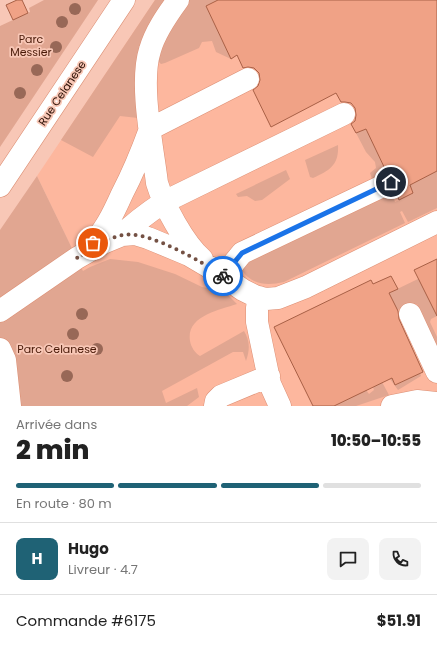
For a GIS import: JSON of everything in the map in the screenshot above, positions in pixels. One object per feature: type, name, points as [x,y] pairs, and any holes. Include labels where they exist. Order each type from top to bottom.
[{"type":"street","name":"Rue Celanese","points":[[0,186],[124,0]]},
{"type":"street","points":[[178,0],[155,36],[149,51],[146,82],[150,129],[158,183],[164,202],[194,252],[218,273]]},
{"type":"street","points":[[77,258],[93,243],[105,228],[136,167],[150,129],[248,79]]},
{"type":"street","points":[[122,235],[146,214],[164,202],[344,114]]},
{"type":"street","points":[[218,273],[233,264],[242,253],[391,182]]},
{"type":"street","points":[[0,311],[77,258],[105,242],[122,235],[135,234],[189,255],[243,290],[266,299],[278,298],[306,287],[437,222]]},
{"type":"street","points":[[259,297],[256,322],[270,384],[280,406]]},
{"type":"street","points":[[410,314],[437,372]]},
{"type":"street","points":[[0,349],[5,360],[10,406]]},
{"type":"street","points":[[215,406],[216,401],[221,396],[269,376]]},
{"type":"street","points":[[392,406],[417,401],[437,403]]},
{"type":"shaded area","points":[[155,0],[437,0],[437,406],[148,406],[37,176]]},
{"type":"green space","name":"Parc Messier","points":[[44,0],[98,0],[0,147],[0,26],[30,12],[29,8]]},
{"type":"green space","points":[[155,0],[171,0],[138,118],[120,116],[93,157],[61,140]]},
{"type":"green space","points":[[185,0],[218,0],[206,6],[231,59],[216,52],[212,41],[202,42],[199,48],[165,63],[161,64],[158,61],[163,39]]},
{"type":"green space","points":[[366,129],[388,176],[372,179],[370,173],[376,168],[375,162],[366,152],[356,133]]},
{"type":"green space","points":[[338,145],[337,157],[332,166],[313,178],[310,177],[305,160]]},
{"type":"green space","points":[[286,170],[290,179],[262,200],[255,201],[247,196],[238,197],[236,194]]},
{"type":"green space","points":[[437,171],[437,208],[408,222],[402,211],[400,212],[405,223],[284,282],[271,284],[259,283],[249,278],[240,267],[244,260],[392,192],[395,202],[413,193],[410,185]]},
{"type":"green space","name":"Parc Celanese","points":[[37,176],[83,271],[110,259],[138,262],[175,274],[202,287],[224,291],[237,304],[205,315],[198,320],[190,332],[192,348],[200,356],[244,331],[249,346],[246,361],[243,352],[233,352],[162,391],[166,403],[197,388],[199,397],[187,406],[0,406],[0,230]]},
{"type":"green space","points":[[420,278],[437,316],[431,319],[430,322],[437,337],[437,350],[417,304],[397,310],[389,293]]},
{"type":"green space","points":[[420,373],[421,376],[398,390],[390,379],[392,377],[396,385]]},
{"type":"green space","points":[[382,382],[389,395],[356,406],[334,406],[366,390],[369,394],[374,390],[373,387]]},
{"type":"building","points":[[17,0],[22,0],[28,13],[13,20],[6,5]]},
{"type":"building","points":[[218,0],[437,0],[437,171],[410,185],[413,193],[399,200],[396,193],[401,189],[403,183],[402,176],[398,172],[392,170],[386,171],[366,129],[356,133],[351,124],[355,121],[355,108],[351,103],[341,102],[336,93],[271,127],[253,90],[258,86],[260,80],[259,73],[254,68],[243,68],[237,55],[231,59],[206,6]]},
{"type":"building","points":[[437,259],[437,316],[414,270]]},
{"type":"building","points":[[391,276],[398,289],[389,293],[423,372],[395,385],[392,378],[334,406],[313,406],[274,327],[371,280],[373,284]]},
{"type":"way so far","points":[[93,243],[77,258],[105,242],[122,235],[135,234],[189,255],[223,276]]},
{"type":"route","points":[[223,276],[226,278],[238,256],[242,253],[391,182]]}]
